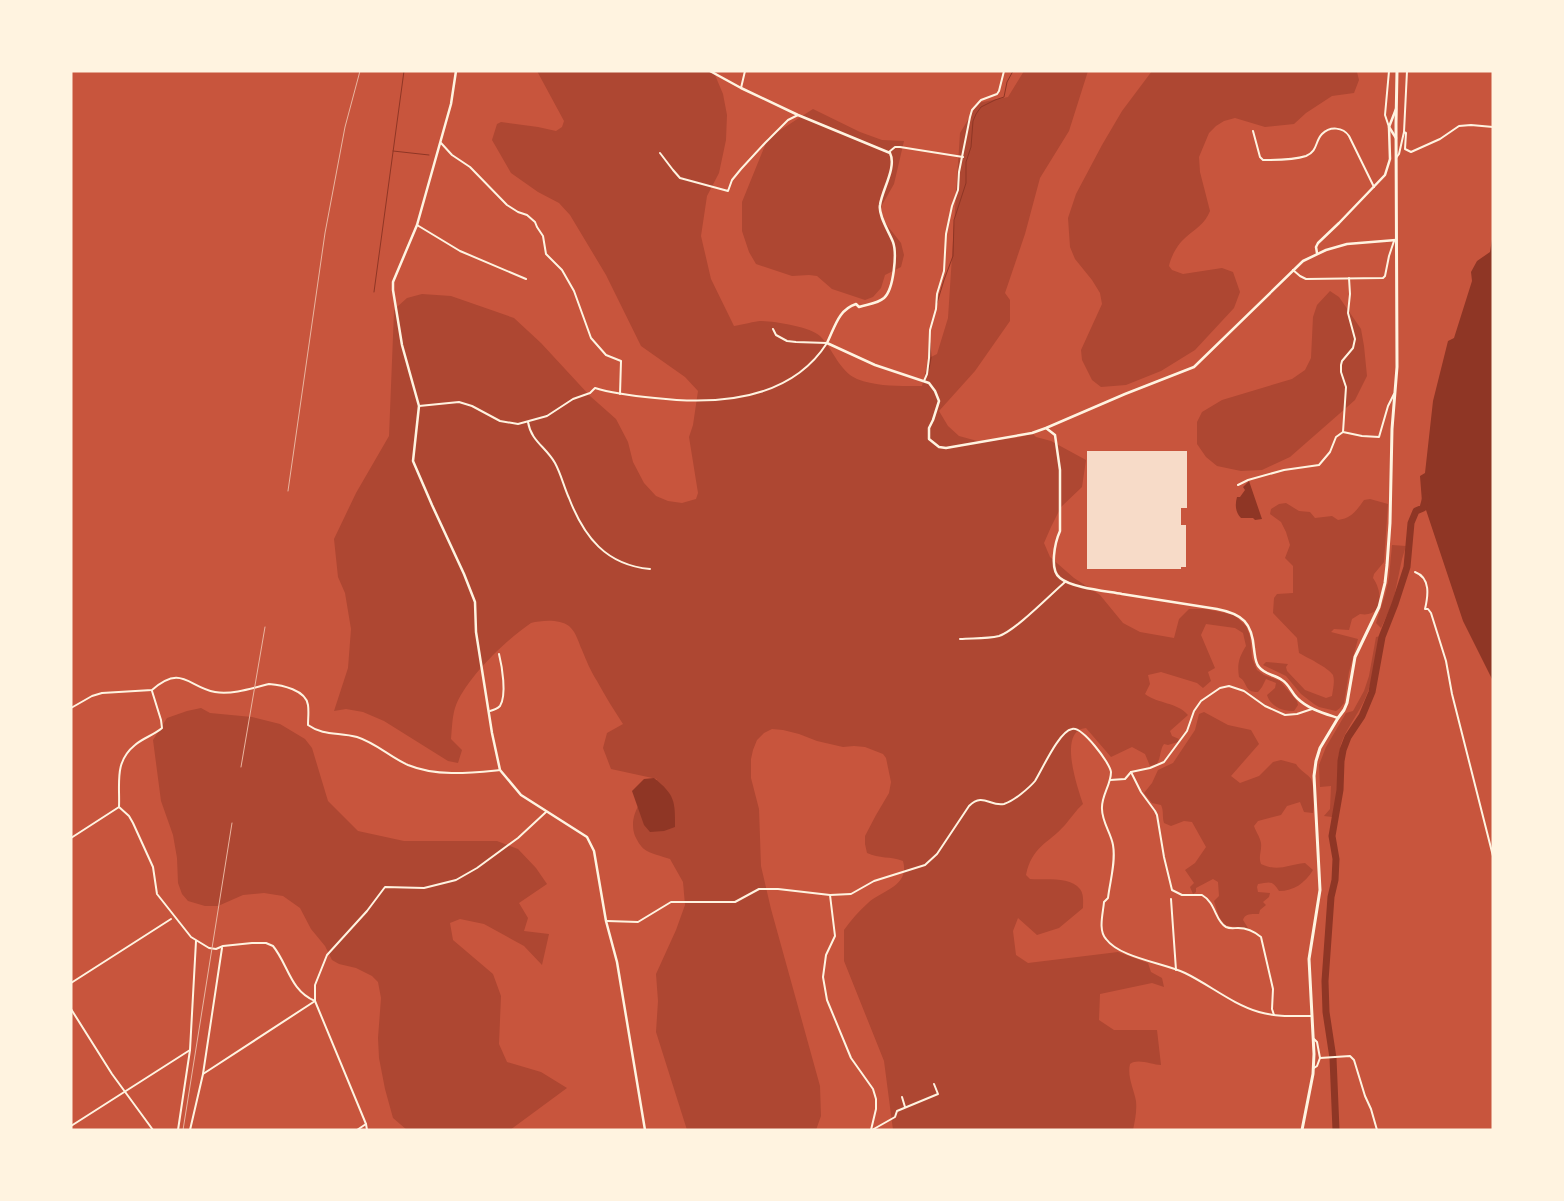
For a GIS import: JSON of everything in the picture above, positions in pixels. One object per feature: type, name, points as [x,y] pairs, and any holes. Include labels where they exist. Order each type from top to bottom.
[{"type":"highway","points":[[1302,1130],[1314,1068],[1309,959],[1320,890],[1315,770],[1320,748],[1347,703],[1355,657],[1376,614],[1385,583],[1390,523],[1392,429],[1397,367],[1395,240],[1397,71]]},
{"type":"street","points":[[456,71],[452,99],[418,225],[395,274],[393,290],[402,345],[418,406],[413,461],[464,574],[474,602],[476,632],[492,733],[500,770],[521,796],[587,837],[594,850],[606,921],[617,962],[645,1130]]},
{"type":"street","points":[[418,406],[460,402],[472,406],[500,421],[518,424],[547,416],[573,399],[590,393],[595,388],[620,394],[671,400],[716,401],[756,393],[778,385],[818,357],[843,311],[848,306],[856,304],[859,307],[878,302],[886,297],[892,281],[894,247],[880,208],[884,187],[892,166],[892,156],[888,152],[798,115],[710,71]]},
{"type":"street","points":[[741,88],[745,71]]},
{"type":"street","points":[[924,381],[929,358],[930,330],[936,309],[937,294],[944,271],[946,234],[952,206],[958,190],[959,172],[972,110],[981,100],[997,94],[1004,71]]},
{"type":"street","points":[[1389,71],[1385,115],[1389,127],[1396,138]]},
{"type":"street","points":[[1396,159],[1404,132],[1407,71]]},
{"type":"street","points":[[1317,253],[1316,247],[1318,243],[1385,175],[1389,164],[1389,127],[1396,109]]},
{"type":"street","points":[[660,153],[680,178],[728,192],[732,180],[747,162],[788,120],[798,115]]},
{"type":"street","points":[[1404,132],[1406,133],[1405,149],[1411,152],[1440,140],[1459,126],[1493,127]]},
{"type":"street","points":[[1253,131],[1260,157],[1262,160],[1266,160],[1306,156],[1314,150],[1321,135],[1328,131],[1340,129],[1348,133],[1374,188]]},
{"type":"street","points":[[440,142],[452,155],[470,167],[507,205],[527,215],[535,222],[536,227],[543,236],[546,254],[562,270],[574,291],[591,338],[606,355],[621,361],[620,394]]},
{"type":"street","points":[[888,152],[900,147],[963,157]]},
{"type":"street","points":[[418,225],[460,251],[526,279]]},
{"type":"street","points":[[774,329],[776,335],[787,340],[827,343],[875,366],[929,383],[935,390],[939,401],[929,428],[929,439],[939,447],[946,448],[1005,438],[1046,428],[1194,367],[1293,270],[1317,253],[1347,244],[1395,240],[1385,277],[1382,279],[1302,278],[1293,270]]},
{"type":"street","points":[[1344,432],[1346,387],[1341,372],[1341,365],[1353,348],[1355,339],[1348,313],[1350,278]]},
{"type":"street","points":[[1238,485],[1248,480],[1284,470],[1319,465],[1330,452],[1336,437],[1344,432],[1379,437],[1392,395],[1395,394]]},
{"type":"street","points":[[528,422],[537,442],[554,460],[572,508],[592,539],[607,554],[620,562],[650,569]]},
{"type":"street","points":[[1046,428],[1055,435],[1060,470],[1060,531],[1056,540],[1054,565],[1060,579],[1082,587],[1226,611],[1238,616],[1250,629],[1258,667],[1282,680],[1296,697],[1312,708],[1338,718]]},
{"type":"street","points":[[1415,572],[1422,576],[1426,583],[1428,594],[1425,609],[1431,613],[1446,661],[1452,694],[1493,856]]},
{"type":"street","points":[[960,639],[988,638],[1001,635],[1066,581]]},
{"type":"street","points":[[490,711],[496,709],[503,698],[499,654]]},
{"type":"street","points":[[71,708],[92,696],[102,693],[152,690],[173,678],[181,677],[214,692],[229,692],[274,684],[299,692],[307,701],[308,725],[314,730],[361,738],[371,742],[408,765],[422,769],[447,772],[500,770]]},
{"type":"street","points":[[1110,780],[1125,779],[1131,772],[1158,766],[1164,762],[1187,730],[1198,704],[1203,698],[1220,688],[1229,686],[1244,691],[1265,706],[1285,715],[1297,714],[1312,708]]},
{"type":"street","points":[[152,690],[162,728],[134,745],[123,760],[120,767],[119,807],[129,816],[153,867],[156,894],[196,942],[209,948],[216,949],[223,946],[252,942],[266,943],[273,946],[296,986],[310,999],[315,1000]]},
{"type":"street","points":[[606,921],[638,922],[671,902],[735,902],[759,889],[778,889],[845,896],[874,881],[926,865],[974,801],[984,800],[1003,804],[1016,798],[1027,790],[1034,781],[1060,738],[1071,729],[1077,729],[1094,745],[1110,769],[1110,780],[1103,799],[1102,810],[1112,839],[1114,856],[1108,898],[1104,902],[1102,934],[1113,947],[1186,974],[1250,1010],[1274,1015],[1312,1016]]},
{"type":"street","points":[[1131,772],[1141,792],[1155,810],[1172,890],[1182,896],[1202,895],[1213,905],[1218,919],[1224,926],[1244,929],[1261,937],[1273,989],[1272,1009],[1274,1015]]},
{"type":"street","points":[[71,838],[119,807]]},
{"type":"street","points":[[366,1130],[366,1124],[315,1000],[315,986],[327,955],[367,911],[385,887],[424,888],[456,880],[477,868],[518,838],[546,812]]},
{"type":"street","points":[[830,895],[835,936],[826,955],[823,977],[826,1000],[850,1058],[872,1089],[876,1099],[872,1130]]},
{"type":"street","points":[[1171,899],[1176,970]]},
{"type":"street","points":[[71,983],[171,919]]},
{"type":"street","points":[[178,1130],[190,1050],[196,942]]},
{"type":"street","points":[[190,1130],[203,1074],[223,946]]},
{"type":"street","points":[[203,1074],[315,1000]]},
{"type":"street","points":[[71,1009],[112,1074],[153,1130]]},
{"type":"street","points":[[1314,1038],[1317,1042],[1320,1058],[1317,1066],[1314,1068]]},
{"type":"street","points":[[71,1126],[190,1050]]},
{"type":"street","points":[[1320,1058],[1350,1056],[1354,1060],[1377,1130]]},
{"type":"street","points":[[872,1130],[895,1117],[897,1111],[938,1094],[934,1084]]},
{"type":"street","points":[[902,1097],[905,1107]]},
{"type":"street","points":[[357,1130],[366,1124]]},
{"type":"shaded area","points":[[537,71],[711,71],[715,75],[723,94],[727,115],[726,140],[719,173],[707,196],[701,236],[711,279],[734,326],[766,321],[809,330],[825,341],[845,371],[857,379],[881,385],[922,386],[929,358],[937,354],[948,318],[960,133],[978,103],[1008,97],[1024,71],[1088,71],[1069,131],[1040,178],[1025,234],[1005,293],[1010,300],[1010,321],[975,371],[939,411],[948,426],[959,436],[981,442],[1021,437],[1032,433],[1036,437],[1051,441],[1086,460],[1082,487],[1061,507],[1044,543],[1050,557],[1074,578],[1100,595],[1123,623],[1140,632],[1174,638],[1179,619],[1189,609],[1206,609],[1234,615],[1246,626],[1250,636],[1252,658],[1257,670],[1280,681],[1297,701],[1298,705],[1294,711],[1290,711],[1274,705],[1267,695],[1275,688],[1276,683],[1266,679],[1258,692],[1248,689],[1239,677],[1238,672],[1238,664],[1246,646],[1243,633],[1235,628],[1206,624],[1201,635],[1215,668],[1208,672],[1211,681],[1203,688],[1197,683],[1161,672],[1148,675],[1150,684],[1145,694],[1156,700],[1173,705],[1188,715],[1170,731],[1172,736],[1179,739],[1178,742],[1168,745],[1164,744],[1157,764],[1150,766],[1145,754],[1132,747],[1111,757],[1086,728],[1077,731],[1073,739],[1071,749],[1074,774],[1083,804],[1059,831],[1036,851],[1026,875],[1030,879],[1057,879],[1076,885],[1082,893],[1083,908],[1059,928],[1037,935],[1018,918],[1013,931],[1016,955],[1028,963],[1118,952],[1148,963],[1151,972],[1162,978],[1164,987],[1152,983],[1100,994],[1099,1020],[1114,1030],[1157,1030],[1161,1065],[1141,1062],[1130,1064],[1130,1078],[1136,1105],[1133,1130],[893,1130],[884,1061],[844,961],[844,930],[868,903],[894,886],[903,876],[903,861],[867,853],[865,844],[865,836],[889,793],[891,782],[886,758],[883,754],[865,747],[843,747],[817,741],[783,730],[772,729],[764,733],[757,740],[751,759],[751,778],[759,809],[761,866],[820,1086],[821,1116],[816,1130],[687,1130],[656,1032],[658,1001],[656,974],[685,905],[683,882],[670,859],[647,851],[641,846],[635,836],[633,820],[635,813],[657,779],[611,769],[603,748],[607,733],[623,724],[593,674],[577,637],[571,628],[556,621],[531,623],[510,639],[487,661],[467,685],[455,708],[451,739],[462,750],[458,763],[448,761],[384,721],[363,712],[346,709],[334,711],[348,668],[351,629],[345,593],[338,577],[334,539],[356,493],[389,436],[394,311],[407,298],[422,294],[451,296],[514,318],[541,343],[590,396],[616,419],[628,442],[633,462],[644,483],[656,496],[668,501],[682,503],[696,499],[698,493],[689,437],[693,425],[698,391],[685,377],[641,346],[606,275],[570,215],[559,203],[538,192],[511,173],[492,140],[497,124],[501,122],[556,131],[562,127],[564,121]]},
{"type":"shaded area","points":[[1152,71],[1355,71],[1359,80],[1354,93],[1332,96],[1306,113],[1294,124],[1265,127],[1235,118],[1224,121],[1209,133],[1199,157],[1200,172],[1210,211],[1203,223],[1180,244],[1173,254],[1169,266],[1172,270],[1183,274],[1222,268],[1233,272],[1240,292],[1234,308],[1195,350],[1161,371],[1126,385],[1101,387],[1092,380],[1082,360],[1081,350],[1102,304],[1100,293],[1075,259],[1070,247],[1068,218],[1076,194],[1102,145],[1122,111]]},
{"type":"shaded area","points":[[813,109],[860,132],[882,140],[904,141],[894,184],[882,205],[881,211],[886,224],[901,243],[904,255],[901,267],[885,275],[881,288],[873,297],[865,300],[832,289],[817,276],[792,276],[756,264],[749,252],[742,231],[742,202],[768,138]]},
{"type":"shaded area","points":[[1493,233],[1493,681],[1463,621],[1422,502],[1420,476],[1425,473],[1433,401],[1448,341],[1454,338],[1472,281],[1471,272],[1477,261],[1490,252]]},
{"type":"shaded area","points":[[1330,291],[1339,297],[1361,329],[1367,376],[1355,400],[1290,457],[1262,470],[1241,471],[1217,466],[1206,457],[1197,444],[1197,422],[1202,412],[1222,400],[1292,379],[1305,370],[1311,358],[1313,317],[1317,305]]},
{"type":"shaded area","points":[[1249,481],[1262,519],[1241,518],[1237,511],[1237,497],[1240,497],[1245,490],[1243,487]]},
{"type":"shaded area","points":[[1370,499],[1388,504],[1384,562],[1373,578],[1380,597],[1374,612],[1360,614],[1352,619],[1349,630],[1334,629],[1331,632],[1358,639],[1349,672],[1344,703],[1336,711],[1314,704],[1301,694],[1286,676],[1263,665],[1266,662],[1288,664],[1286,667],[1287,671],[1305,690],[1326,698],[1332,696],[1334,682],[1331,672],[1299,653],[1297,638],[1273,613],[1274,598],[1277,594],[1293,593],[1293,566],[1285,558],[1290,545],[1286,532],[1281,522],[1270,514],[1271,509],[1279,504],[1286,503],[1299,511],[1310,512],[1315,518],[1332,516],[1338,520],[1350,516],[1364,500]]},
{"type":"shaded area","points":[[1392,545],[1406,546],[1393,602],[1381,628],[1376,623],[1389,578]]},
{"type":"shaded area","points":[[1381,636],[1369,688],[1341,744],[1338,760],[1337,794],[1332,817],[1324,816],[1330,809],[1331,786],[1320,787],[1319,765],[1326,747],[1346,713],[1353,711],[1364,691],[1369,676],[1376,637]]},
{"type":"shaded area","points":[[201,708],[210,713],[252,717],[280,724],[305,739],[312,748],[328,801],[358,831],[404,841],[497,841],[518,849],[536,868],[547,884],[519,903],[528,918],[524,931],[549,934],[542,965],[524,946],[484,924],[460,919],[450,923],[453,940],[493,974],[501,996],[499,1044],[507,1062],[541,1072],[567,1088],[510,1130],[407,1130],[393,1118],[379,1058],[378,1038],[381,998],[378,982],[372,976],[356,968],[339,964],[332,960],[325,946],[311,929],[300,908],[283,896],[264,893],[243,895],[218,906],[205,906],[188,901],[182,894],[178,883],[177,858],[173,835],[161,801],[153,740],[167,718]]},
{"type":"shaded area","points":[[1204,712],[1228,725],[1251,730],[1259,744],[1231,776],[1240,783],[1259,776],[1273,762],[1281,760],[1296,764],[1310,777],[1312,782],[1314,796],[1313,813],[1304,812],[1300,802],[1287,806],[1281,815],[1258,821],[1254,826],[1261,843],[1261,864],[1278,868],[1305,863],[1313,870],[1303,882],[1290,890],[1279,891],[1270,883],[1258,884],[1258,892],[1270,893],[1269,897],[1263,902],[1266,905],[1260,910],[1259,914],[1245,916],[1243,920],[1248,928],[1225,925],[1219,917],[1214,901],[1219,896],[1218,882],[1213,879],[1196,888],[1196,892],[1193,894],[1190,887],[1194,883],[1185,870],[1195,863],[1206,847],[1192,822],[1184,821],[1171,826],[1164,823],[1161,805],[1152,803],[1144,793],[1152,783],[1158,770],[1173,763],[1195,730],[1199,714]]},
{"type":"shaded area","points":[[654,778],[670,794],[675,811],[675,827],[664,831],[650,832],[644,825],[632,791],[644,779]]},
{"type":"building","points":[[1087,451],[1187,451],[1187,508],[1181,508],[1181,525],[1186,525],[1186,567],[1181,567],[1181,569],[1087,569]]},
{"type":"waterway","points":[[374,292],[404,71]]},
{"type":"waterway","points":[[937,303],[953,256],[954,220],[966,183],[966,162],[971,147],[973,121],[981,107],[1004,97],[1007,82],[1013,71]]},
{"type":"waterway","points":[[393,151],[429,155]]},
{"type":"waterway","points":[[929,369],[931,358],[930,343]]},
{"type":"waterway","points":[[1336,1130],[1333,1058],[1326,1012],[1325,981],[1331,897],[1335,880],[1336,859],[1332,836],[1340,790],[1341,761],[1348,737],[1362,716],[1372,692],[1382,637],[1407,567],[1411,523],[1416,511],[1423,508],[1426,497]]},
{"type":"railway","points":[[288,491],[325,233],[345,127],[360,71]]},
{"type":"railway","points":[[241,767],[265,627]]},
{"type":"railway","points":[[183,1130],[232,823]]}]
